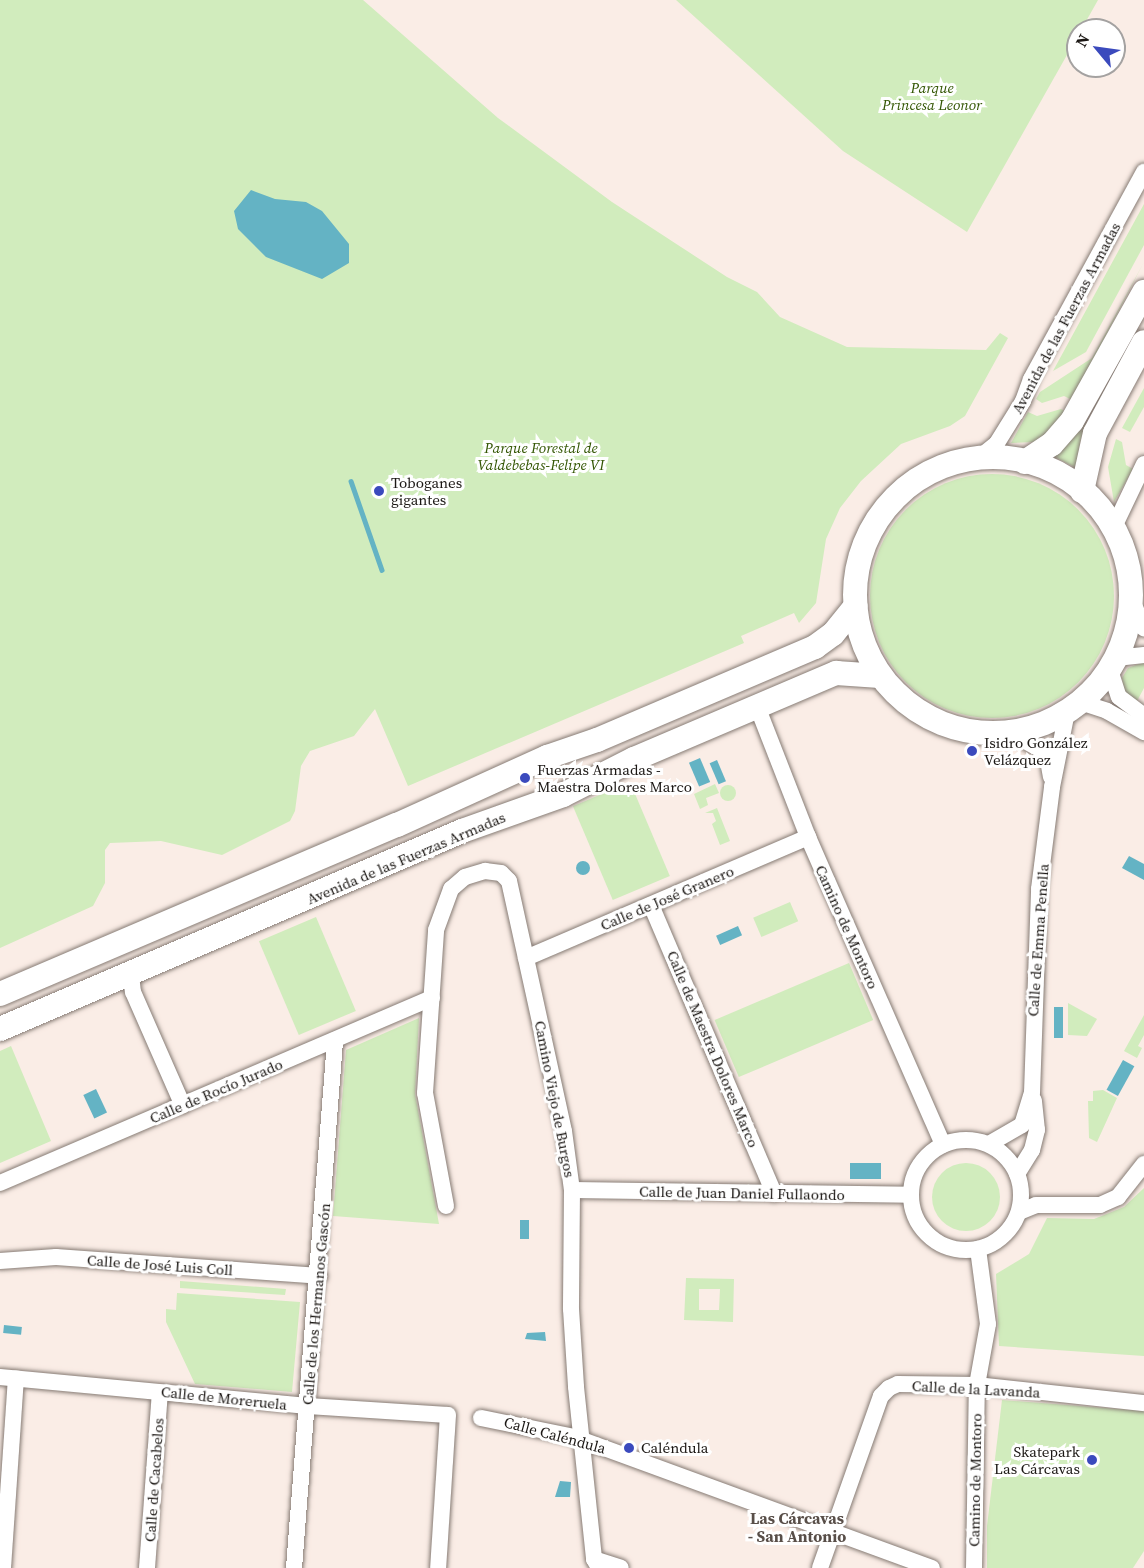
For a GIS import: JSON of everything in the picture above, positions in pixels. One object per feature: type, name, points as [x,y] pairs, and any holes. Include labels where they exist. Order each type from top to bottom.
[{"type":"street","name":"Avenida de las Fuerzas Armadas","points":[[980,457],[997,443],[1023,401],[1031,379],[1144,172]]},
{"type":"street","points":[[1025,462],[1052,444],[1072,421],[1144,292]]},
{"type":"street","points":[[1082,490],[1095,433],[1144,342]]},
{"type":"street","points":[[980,457],[1025,462],[1082,490],[1099,507],[1113,529],[1128,564],[1131,598],[1127,629],[1113,664],[1074,707],[1039,726],[1009,732],[975,733],[946,725],[908,705],[880,676],[861,635],[856,606],[860,558],[885,509],[927,473],[980,457]]},
{"type":"street","points":[[1113,529],[1144,464]]},
{"type":"street","points":[[1131,598],[1144,628]]},
{"type":"street","points":[[0,994],[460,798],[547,757],[597,740],[814,647],[833,634],[856,606]]},
{"type":"street","points":[[1113,664],[1144,655]]},
{"type":"street","points":[[1113,664],[1119,697],[1144,716]]},
{"type":"street","name":"Avenida de las Fuerzas Armadas","points":[[0,1029],[462,831],[563,795],[757,706],[836,673],[880,676]]},
{"type":"street","name":"Camino de Montoro","points":[[757,706],[808,837],[943,1145]]},
{"type":"street","points":[[1074,707],[1107,711],[1144,732]]},
{"type":"street","name":"Calle de Emma Penella","points":[[1017,1174],[1032,1150],[1037,1130],[1032,1094],[1040,889],[1052,787],[1074,707]]},
{"type":"street","name":"Calle de Emma Penella","points":[[1009,732],[1040,749],[1048,760],[1052,787]]},
{"type":"street","name":"Calle de José Granero","points":[[526,958],[808,837]]},
{"type":"street","name":"Camino Viejo de Burgos","points":[[432,998],[436,930],[442,904],[451,889],[465,877],[485,872],[501,873],[509,881],[564,1131],[572,1190],[571,1309],[594,1565]]},
{"type":"street","name":"Calle de Maestra Dolores Marco","points":[[651,905],[774,1194]]},
{"type":"street","points":[[131,974],[133,992],[183,1106]]},
{"type":"street","points":[[432,998],[425,1093],[446,1206]]},
{"type":"street","name":"Calle de Rocío Jurado","points":[[0,1183],[432,998]]},
{"type":"street","name":"Calle de los Hermanos Gascón","points":[[294,1568],[319,1276],[335,1041]]},
{"type":"street","name":"Calle de Emma Penella","points":[[989,1144],[1022,1125],[1032,1094]]},
{"type":"street","points":[[959,1140],[989,1144],[1007,1158],[1017,1174],[1021,1188],[1019,1212],[1007,1232],[978,1249],[946,1247],[932,1239],[913,1212],[911,1195],[920,1166],[943,1145],[959,1140]]},
{"type":"street","points":[[1019,1212],[1036,1205],[1100,1205],[1118,1197],[1144,1164]]},
{"type":"street","name":"Calle de Juan Daniel Fullaondo","points":[[572,1190],[911,1195]]},
{"type":"street","name":"Camino de Montoro","points":[[974,1568],[977,1385],[988,1324],[978,1249]]},
{"type":"street","name":"Calle de José Luis Coll","points":[[0,1261],[56,1257],[319,1276]]},
{"type":"street","points":[[3,1568],[8,1378]]},
{"type":"street","name":"Calle de Moreruela","points":[[8,1378],[308,1406],[448,1415],[438,1568]]},
{"type":"street","name":"Calle de la Lavanda","points":[[820,1568],[881,1396],[889,1388],[898,1384],[977,1385],[1144,1403]]},
{"type":"street","name":"Calle de Cacabelos","points":[[147,1568],[160,1392]]},
{"type":"street","name":"Calle Caléndula","points":[[481,1418],[517,1423],[581,1440],[932,1568]]},
{"type":"street","points":[[594,1565],[621,1568]]},
{"type":"green space","name":"Parque Forestal de Valdebebas-Felipe VI","points":[[0,0],[363,0],[498,118],[612,202],[727,277],[757,292],[780,317],[847,347],[986,350],[1000,333],[1008,338],[965,416],[950,426],[901,444],[861,481],[840,508],[826,539],[816,603],[799,623],[794,613],[741,636],[744,643],[408,786],[375,709],[354,736],[310,751],[301,766],[295,811],[290,821],[222,855],[161,841],[110,843],[105,850],[105,883],[93,906],[0,948]]},
{"type":"green space","name":"Parque Princesa Leonor","points":[[676,0],[1098,0],[1088,18],[1066,18],[1066,57],[967,232],[843,151]]},
{"type":"green space","points":[[1144,204],[1144,245],[1086,352],[1053,371]]},
{"type":"green space","points":[[1144,262],[1072,400],[1064,396],[1042,403],[1036,399],[1040,392],[1092,358]]},
{"type":"green space","points":[[1144,388],[1144,407],[1130,432],[1122,428]]},
{"type":"green space","points":[[1061,409],[1066,412],[1053,430],[1034,442],[1011,443],[1028,412],[1037,416]]},
{"type":"green space","points":[[1085,422],[1088,424],[1081,438],[1076,468],[1053,456]]},
{"type":"green space","points":[[1116,439],[1122,442],[1126,465],[1133,469],[1114,502],[1108,467]]},
{"type":"green space","points":[[992,474],[1016,477],[1039,484],[1060,495],[1078,510],[1093,528],[1104,549],[1111,572],[1114,596],[1111,620],[1104,643],[1093,664],[1078,682],[1060,697],[1039,708],[1016,715],[992,718],[968,715],[945,708],[924,697],[906,682],[891,664],[880,643],[873,620],[870,596],[873,572],[880,549],[891,528],[906,510],[924,495],[945,484],[968,477]]},
{"type":"green space","points":[[1144,662],[1144,688],[1136,703],[1125,694],[1122,678],[1128,668]]},
{"type":"green space","points":[[630,782],[670,876],[613,900],[573,806]]},
{"type":"green space","points":[[715,784],[719,793],[706,798],[708,805],[700,809],[694,794]]},
{"type":"green space","points":[[725,785],[731,785],[736,793],[734,799],[725,801],[720,796],[720,790]]},
{"type":"green space","points":[[717,808],[730,841],[720,845],[712,824],[716,821],[713,813],[705,813]]},
{"type":"green space","points":[[790,902],[798,921],[761,937],[753,918]]},
{"type":"green space","points":[[316,917],[356,1011],[299,1035],[259,941]]},
{"type":"green space","points":[[849,963],[873,1020],[739,1077],[715,1020]]},
{"type":"green space","points":[[1068,1003],[1097,1019],[1087,1036],[1068,1035]]},
{"type":"green space","points":[[1144,1015],[1144,1035],[1138,1046],[1142,1048],[1137,1058],[1124,1051]]},
{"type":"green space","points":[[419,1018],[415,1094],[439,1224],[333,1216],[346,1050]]},
{"type":"green space","points":[[11,1046],[51,1141],[0,1163],[0,1051]]},
{"type":"green space","points":[[1103,1090],[1117,1098],[1097,1142],[1089,1138],[1088,1101],[1093,1101],[1093,1091]]},
{"type":"green space","points":[[966,1163],[979,1166],[990,1173],[997,1184],[1000,1197],[997,1210],[990,1221],[979,1228],[966,1231],[953,1228],[942,1221],[935,1210],[932,1197],[935,1184],[942,1173],[953,1166]]},
{"type":"green space","points":[[1144,1188],[1144,1356],[999,1346],[996,1274],[1029,1254],[1047,1218],[1094,1219],[1124,1207]]},
{"type":"green space","points":[[686,1278],[734,1279],[733,1322],[684,1320]],"holes":[[[699,1289],[720,1289],[719,1310],[699,1310]]]},
{"type":"green space","points":[[180,1281],[286,1289],[285,1295],[180,1288]]},
{"type":"green space","points":[[177,1293],[300,1302],[292,1392],[195,1384],[166,1322],[166,1309],[176,1310]]},
{"type":"green space","points":[[1002,1400],[1144,1411],[1144,1551],[1133,1568],[987,1568],[987,1526]]},
{"type":"water","points":[[251,190],[275,199],[306,202],[322,211],[349,244],[349,263],[322,279],[266,257],[238,229],[234,211]]},
{"type":"water","points":[[700,758],[710,782],[699,787],[689,763]]},
{"type":"water","points":[[717,760],[726,781],[719,784],[710,763]]},
{"type":"water","points":[[1129,856],[1144,864],[1144,880],[1122,868]]},
{"type":"water","points":[[583,861],[588,863],[590,868],[588,873],[583,875],[578,873],[576,868],[578,863]]},
{"type":"water","points":[[738,926],[742,935],[720,945],[716,936]]},
{"type":"water","points":[[1054,1007],[1063,1007],[1063,1038],[1054,1038]]},
{"type":"water","points":[[1123,1060],[1134,1066],[1118,1096],[1107,1090]]},
{"type":"water","points":[[96,1089],[107,1113],[94,1118],[83,1095]]},
{"type":"water","points":[[850,1163],[881,1163],[881,1179],[850,1179]]},
{"type":"water","points":[[520,1220],[529,1220],[529,1239],[520,1239]]},
{"type":"water","points":[[4,1325],[22,1327],[21,1335],[3,1333]]},
{"type":"water","points":[[545,1332],[546,1341],[525,1339],[527,1333]]},
{"type":"water","points":[[560,1481],[571,1482],[570,1497],[555,1497]]},
{"type":"waterway","points":[[351,481],[382,570]]},
{"type":"place","name":"Toboganes gigantes","points":[[379,491]]},
{"type":"place","name":"Isidro González Velázquez","points":[[972,751]]},
{"type":"place","name":"Fuerzas Armadas - Maestra Dolores Marco","points":[[525,778]]},
{"type":"place","name":"Caléndula","points":[[629,1448]]},
{"type":"place","name":"Skatepark Las Cárcavas","points":[[1092,1460]]},
{"type":"district","name":"Las Cárcavas - San Antonio","points":[[797,1527]]}]
